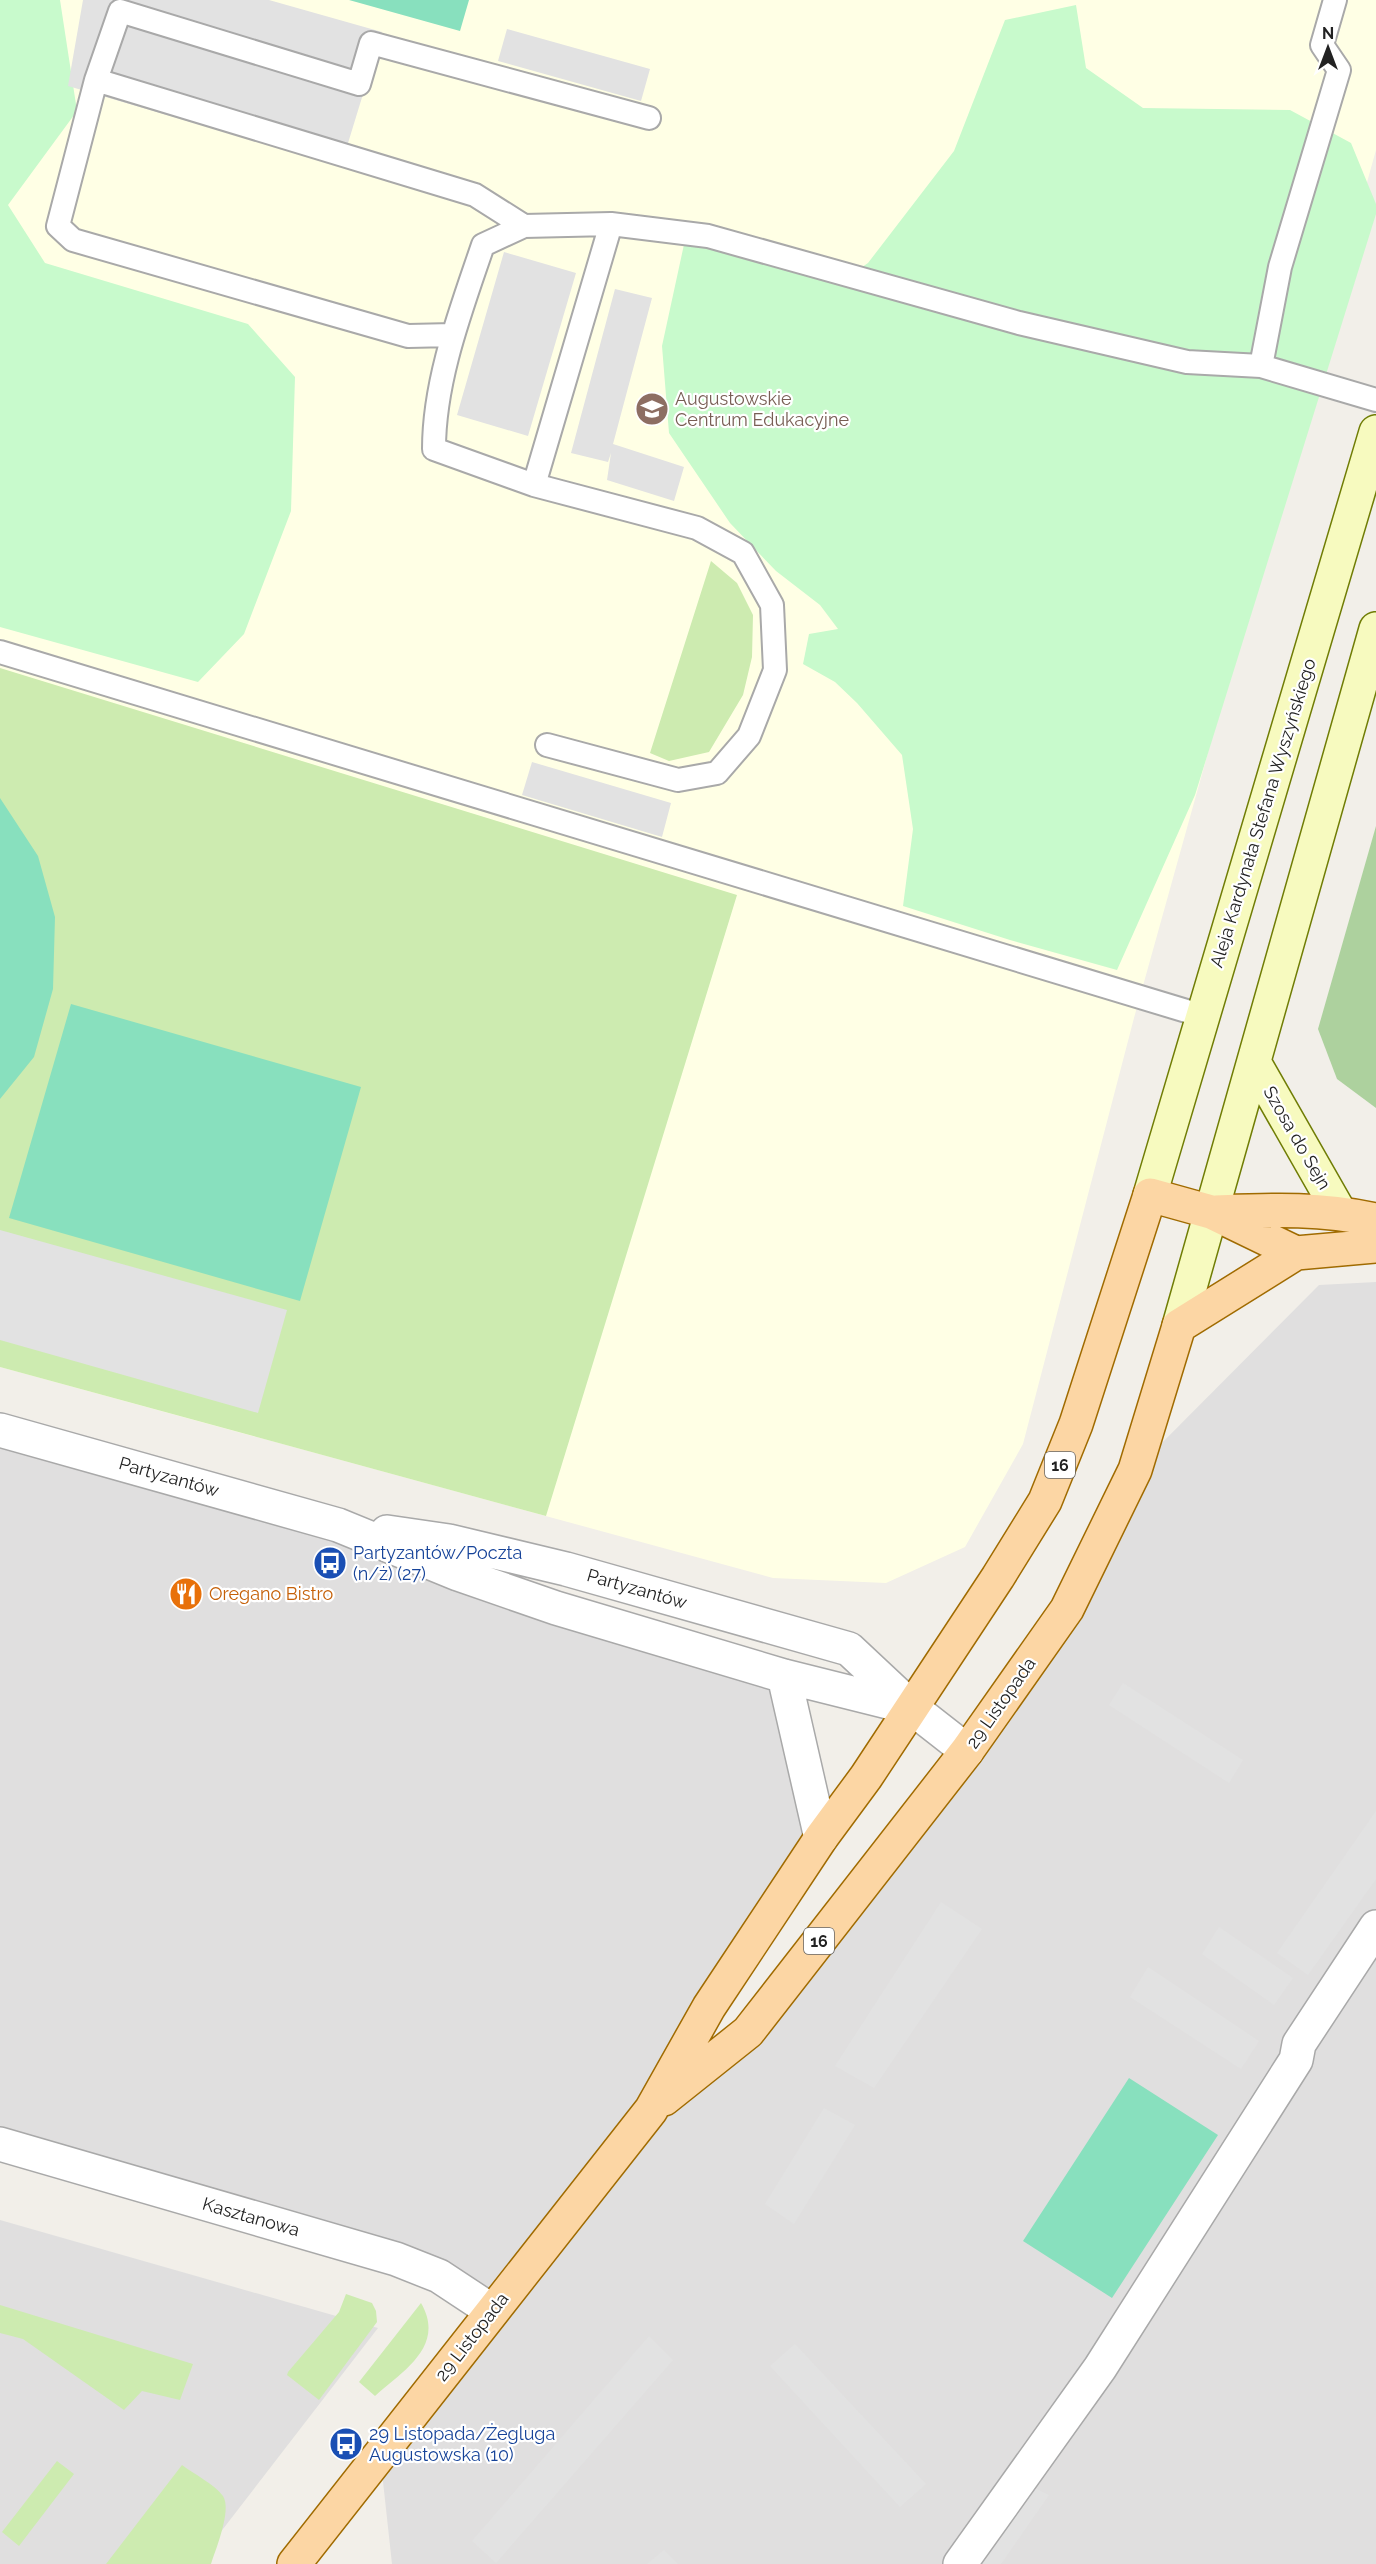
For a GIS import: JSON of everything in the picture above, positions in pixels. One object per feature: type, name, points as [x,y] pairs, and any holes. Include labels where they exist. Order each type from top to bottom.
[{"type":"main road","name":"Aleja Kardynała Stefana Wyszyńskiego","points":[[1150,1195],[1376,432]]},
{"type":"main road","points":[[1211,1212],[1255,1064],[1376,629]]},
{"type":"main road","name":"Szosa do Sejn","points":[[1255,1064],[1340,1213]]},
{"type":"main road","name":"Szosa do Sejn","points":[[1150,1195],[1211,1212],[1296,1253]]},
{"type":"main road","name":"29 Listopada","points":[[295,2564],[651,2110],[709,2007],[821,1838],[866,1777],[912,1708],[1045,1501],[1076,1424],[1150,1195]]},
{"type":"main road","name":"Szosa do Sejn","points":[[1211,1212],[1296,1209],[1340,1213],[1376,1220]]},
{"type":"main road","name":"29 Listopada","points":[[651,2110],[748,2032],[968,1751],[1067,1609],[1134,1470],[1179,1326],[1211,1212]]},
{"type":"main road","points":[[1179,1326],[1296,1253],[1376,1246]]},
{"type":"street","name":"Partyzantów","points":[[0,1430],[338,1525],[458,1574],[556,1608],[784,1676],[912,1708]]},
{"type":"street","name":"Partyzantów","points":[[338,1525],[449,1541],[502,1553],[849,1649],[912,1708],[968,1751]]},
{"type":"street","points":[[784,1676],[821,1838]]},
{"type":"street","points":[[960,2564],[1101,2368],[1296,2060],[1299,2044],[1376,1927]]},
{"type":"street","name":"Kasztanowa","points":[[0,2144],[396,2259],[439,2276],[492,2311]]},
{"type":"lane","points":[[1261,366],[1280,267],[1339,70],[1322,45],[1335,0]]},
{"type":"lane","points":[[453,335],[408,336],[73,240],[58,226],[96,80],[120,11],[359,84],[371,43],[648,118]]},
{"type":"lane","points":[[96,80],[475,195],[524,226]]},
{"type":"lane","points":[[534,485],[611,224]]},
{"type":"lane","points":[[547,745],[678,780],[717,773],[749,735],[775,670],[772,605],[743,553],[697,528],[534,485],[434,449],[434,423],[453,335],[483,245],[524,226],[611,224],[708,236],[1018,323],[1187,362],[1261,366],[1376,400]]},
{"type":"lane","points":[[0,652],[1203,1016]]},
{"type":"shaded area","name":"Augustowskie Centrum Edukacyjne","points":[[0,0],[1376,0],[1376,150],[1134,1018],[1023,1444],[965,1547],[886,1583],[773,1578],[0,1367]]},
{"type":"shaded area","points":[[83,0],[269,0],[382,32],[341,166],[68,86]]},
{"type":"shaded area","points":[[507,29],[650,69],[641,101],[498,61]]},
{"type":"shaded area","points":[[504,252],[576,273],[528,436],[457,415]]},
{"type":"shaded area","points":[[615,289],[652,298],[613,444],[684,467],[674,501],[607,480],[611,453],[608,462],[571,453]]},
{"type":"shaded area","points":[[532,762],[671,803],[662,837],[522,795]]},
{"type":"shaded area","points":[[0,1230],[287,1310],[258,1413],[0,1340]]},
{"type":"shaded area","points":[[1376,1282],[1376,2564],[392,2564],[380,2454],[492,2311],[464,2291],[0,2144],[0,1430],[784,1676],[821,1838],[652,2108],[748,2032],[967,1751],[1135,1470],[1319,1285]]},
{"type":"shaded area","points":[[1123,1683],[1243,1760],[1229,1783],[1109,1705]]},
{"type":"shaded area","points":[[1376,1811],[1376,1879],[1308,1975],[1277,1953]]},
{"type":"shaded area","points":[[941,1902],[982,1929],[874,2088],[835,2066]]},
{"type":"shaded area","points":[[1219,1927],[1293,1978],[1274,2005],[1202,1954]]},
{"type":"shaded area","points":[[1148,1967],[1259,2041],[1241,2069],[1130,1997]]},
{"type":"shaded area","points":[[824,2108],[855,2125],[794,2224],[765,2204]]},
{"type":"shaded area","points":[[0,2220],[378,2328],[196,2564],[0,2564]]},
{"type":"shaded area","points":[[649,2336],[673,2360],[496,2563],[472,2541]]},
{"type":"shaded area","points":[[795,2344],[926,2484],[900,2507],[770,2366]]},
{"type":"shaded area","points":[[1029,2485],[1049,2495],[1001,2564],[973,2564]]},
{"type":"shaded area","points":[[664,2550],[678,2564],[647,2564]]},
{"type":"green space","points":[[0,0],[60,0],[77,111],[8,205],[45,263],[248,324],[295,377],[291,511],[244,634],[198,682],[0,627]]},
{"type":"green space","points":[[349,0],[469,0],[460,31]]},
{"type":"green space","points":[[1076,5],[1086,68],[1143,108],[1290,110],[1351,143],[1376,204],[1376,214],[1195,795],[1117,970],[1010,940],[903,906],[913,829],[902,755],[857,703],[835,682],[803,664],[809,634],[838,629],[820,605],[776,571],[730,523],[669,433],[662,346],[688,226],[849,276],[868,263],[954,151],[1005,20]]},
{"type":"green space","points":[[711,561],[737,583],[753,615],[752,657],[743,695],[709,752],[669,761],[650,753]]},
{"type":"green space","points":[[0,668],[737,895],[546,1516],[0,1367]]},
{"type":"green space","points":[[0,798],[38,856],[55,917],[53,989],[34,1057],[0,1099]]},
{"type":"green space","points":[[1376,826],[1376,1108],[1337,1079],[1318,1029]]},
{"type":"green space","points":[[71,1004],[361,1087],[300,1301],[9,1218]]},
{"type":"green space","points":[[1129,2078],[1218,2135],[1112,2298],[1023,2241]]},
{"type":"green space","points":[[346,2294],[372,2303],[376,2311],[377,2322],[319,2400],[287,2375],[339,2312]]},
{"type":"green space","points":[[421,2303],[427,2318],[428,2332],[425,2345],[408,2367],[375,2396],[359,2382]]},
{"type":"green space","points":[[0,2305],[193,2364],[180,2400],[142,2391],[124,2410],[23,2339],[0,2333]]},
{"type":"green space","points":[[57,2461],[74,2474],[19,2546],[2,2532]]},
{"type":"green space","points":[[182,2465],[214,2487],[223,2496],[225,2502],[226,2510],[222,2529],[211,2564],[106,2564]]},
{"type":"place","name":"Augustowskie Centrum Edukacyjne","points":[[652,409]]},
{"type":"place","name":"Partyzantów/Poczta (n/ż) (27)","points":[[330,1563]]},
{"type":"place","name":"Oregano Bistro","points":[[186,1594]]},
{"type":"place","name":"29 Listopada/Żegluga Augustowska (10)","points":[[346,2444]]}]
